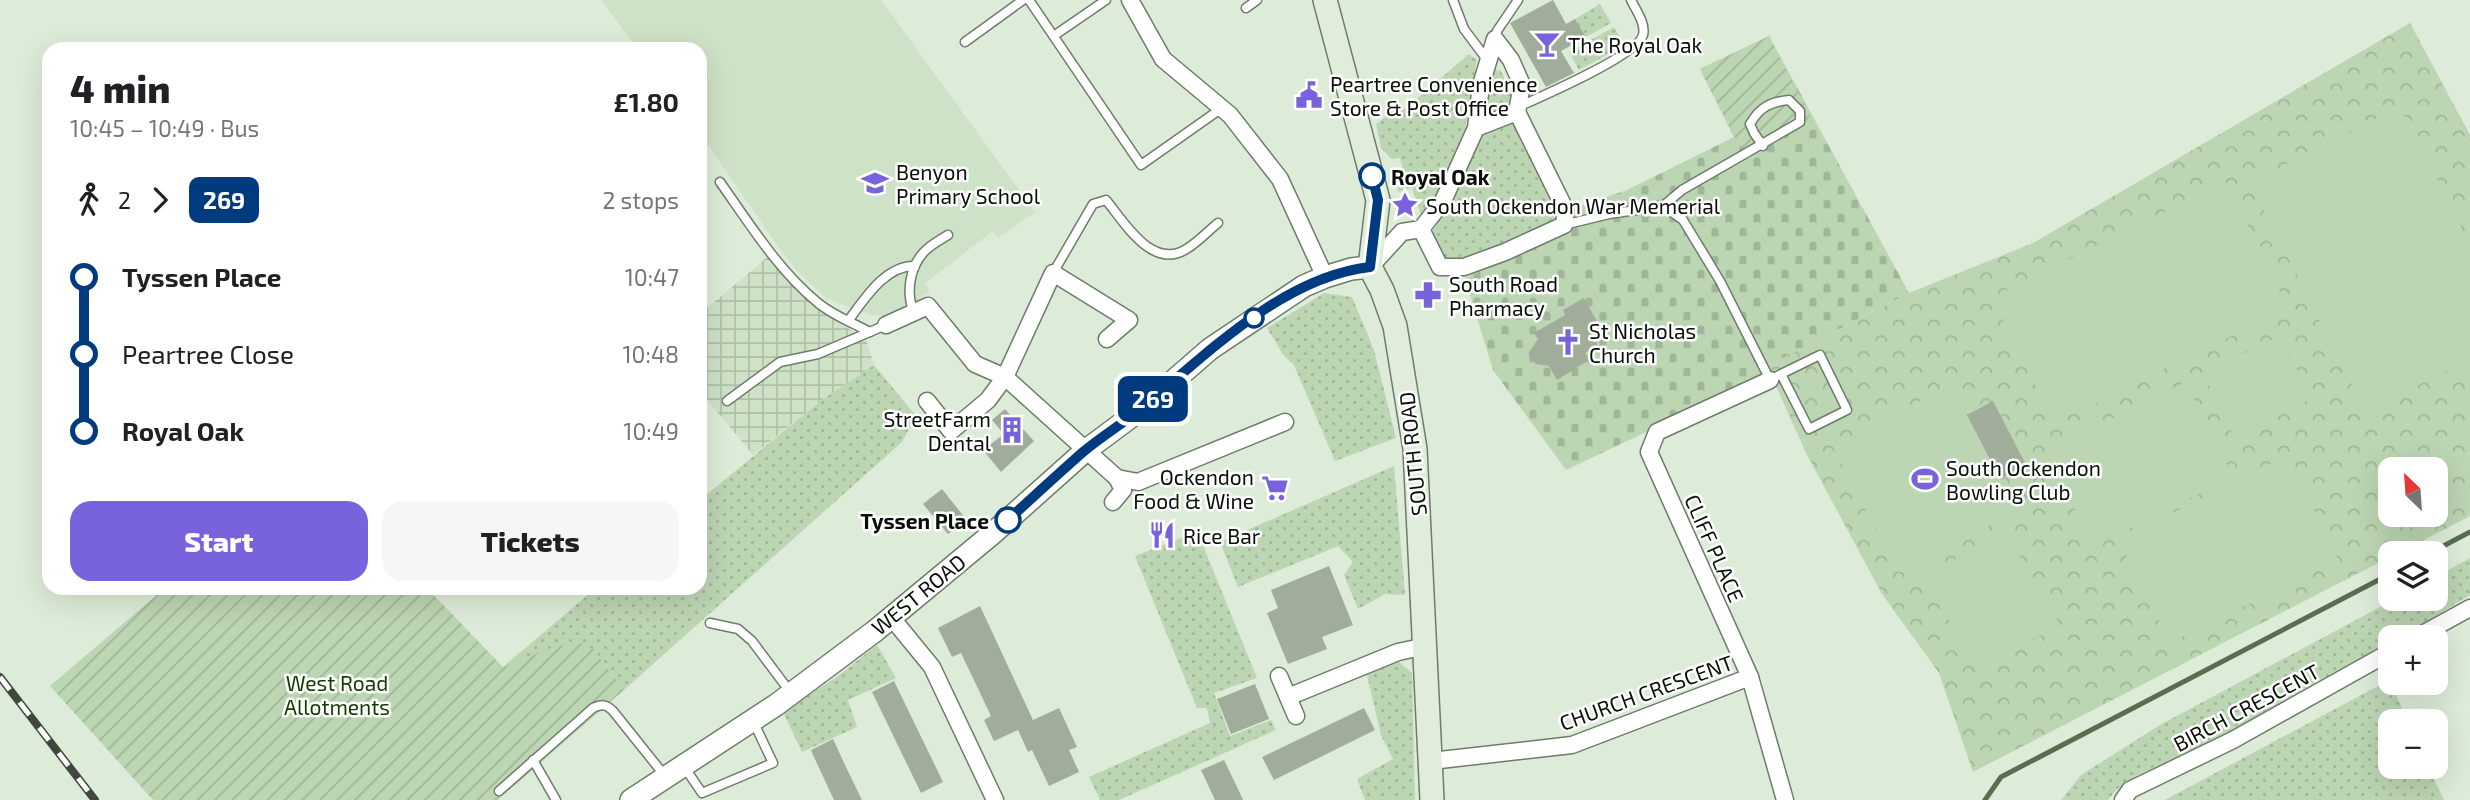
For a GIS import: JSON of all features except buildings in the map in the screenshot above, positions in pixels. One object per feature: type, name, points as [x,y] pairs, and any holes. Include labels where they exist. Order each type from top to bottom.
[{"type":"main road","points":[[1325,0],[1378,200],[1370,267]]},
{"type":"main road","name":"SOUTH ROAD","points":[[1370,267],[1395,326],[1415,449],[1432,800]]},
{"type":"street","points":[[1130,0],[1163,59],[1230,115],[1280,179],[1325,277]]},
{"type":"street","points":[[1370,267],[1402,232],[1421,229],[1443,201],[1476,128],[1480,85],[1495,39]]},
{"type":"street","points":[[1421,229],[1440,267],[1464,267],[1564,225],[1566,211],[1518,110],[1522,85],[1511,60],[1495,39]]},
{"type":"street","points":[[1476,128],[1518,110]]},
{"type":"street","name":"WEST ROAD","points":[[631,800],[791,694],[891,617],[992,534],[1085,451],[1140,410],[1210,349],[1282,299],[1325,277],[1351,269],[1370,267]]},
{"type":"street","points":[[927,401],[951,431],[988,400],[1005,377],[1053,272],[1129,320],[1107,339]]},
{"type":"street","points":[[886,325],[928,306],[975,364],[1005,377],[1117,478],[1123,490],[1113,502]]},
{"type":"street","name":"CLIFF PLACE","points":[[1776,377],[1657,432],[1649,452],[1750,677],[1785,800]]},
{"type":"street","points":[[1117,478],[1138,482],[1285,422]]},
{"type":"street","points":[[2439,625],[2470,608]]},
{"type":"street","points":[[891,617],[932,667],[995,800]]},
{"type":"street","points":[[1288,697],[1398,652],[1426,646]]},
{"type":"street","name":"BIRCH CRESCENT","points":[[2123,800],[2130,790],[2233,740],[2378,659]]},
{"type":"street","points":[[1279,676],[1296,716]]},
{"type":"street","name":"CHURCH CRESCENT","points":[[1432,761],[1572,745],[1750,677]]},
{"type":"lane","points":[[965,42],[1023,0]]},
{"type":"lane","points":[[1029,0],[1141,165],[1222,108]]},
{"type":"lane","points":[[1055,35],[1106,0]]},
{"type":"lane","points":[[1246,8],[1257,0]]},
{"type":"lane","points":[[1453,0],[1457,15],[1470,40],[1488,61]]},
{"type":"lane","points":[[1495,39],[1497,31],[1518,0]]},
{"type":"lane","points":[[1518,110],[1616,60],[1636,45],[1643,37],[1643,26],[1631,0]]},
{"type":"lane","points":[[1564,225],[1609,214],[1663,206],[1682,190],[1763,146],[1800,122],[1801,111],[1789,100],[1765,106],[1756,114],[1751,124],[1763,146]]},
{"type":"lane","points":[[720,182],[794,279],[819,304],[870,332]]},
{"type":"lane","points":[[1053,272],[1093,204],[1106,201],[1147,249],[1167,255],[1186,250],[1218,223]]},
{"type":"lane","points":[[1663,206],[1684,220],[1776,377],[1809,429],[1847,410],[1820,355],[1776,377]]},
{"type":"lane","points":[[914,313],[908,299],[915,266],[924,252],[948,235]]},
{"type":"lane","points":[[848,321],[873,289],[890,274],[906,266],[915,266]]},
{"type":"lane","points":[[727,401],[780,362],[818,354],[886,325]]},
{"type":"lane","points":[[710,623],[738,629],[752,641],[791,694]]},
{"type":"lane","points":[[499,791],[593,708],[600,705],[608,706],[650,755],[702,793],[773,762],[752,720]]},
{"type":"lane","points":[[533,760],[556,800]]},
{"type":"shaded area","name":"Benyon Primary School","points":[[601,0],[881,0],[1035,212],[998,238],[993,231],[925,283],[930,291],[893,316],[870,315],[826,298],[797,271],[779,248],[707,144],[707,42],[632,42]]},
{"type":"shaded area","points":[[771,254],[793,287],[844,326],[866,339],[874,365],[823,399],[753,455],[707,399],[707,308]]},
{"type":"green space","points":[[1600,4],[1611,23],[1586,37],[1575,19]]},
{"type":"green space","points":[[2410,23],[2470,135],[2470,516],[2422,541],[2378,541],[2378,563],[1973,772],[1939,673],[1882,594],[1806,453],[1767,366],[1909,293],[2033,243]]},
{"type":"green space","points":[[1614,27],[1625,45],[1579,70],[1569,52]]},
{"type":"green space","points":[[1769,36],[1909,293],[1767,366],[1758,379],[1566,470],[1493,370],[1465,278],[1563,235],[1571,209],[1627,190],[1734,137],[1700,69]]},
{"type":"green space","points":[[1769,36],[1813,121],[1748,157],[1734,136],[1700,69]]},
{"type":"green space","points":[[1469,54],[1477,60],[1465,129],[1431,205],[1421,215],[1412,188],[1398,192],[1396,177],[1404,174],[1400,158],[1392,159],[1381,148],[1376,124],[1394,110],[1405,109]]},
{"type":"green space","points":[[1500,70],[1512,92],[1510,101],[1494,113],[1482,114],[1491,71]]},
{"type":"green space","points":[[2400,107],[2470,245],[2470,359],[2366,412],[2250,183]]},
{"type":"green space","points":[[1507,118],[1517,127],[1560,210],[1557,220],[1469,261],[1444,260],[1430,236],[1462,178],[1477,138]]},
{"type":"green space","points":[[2226,182],[2288,308],[2054,423],[1992,297]]},
{"type":"green space","points":[[1324,293],[1352,297],[1374,350],[1396,438],[1335,461],[1294,365],[1284,356],[1267,328]]},
{"type":"green space","points":[[2279,336],[2312,398],[2235,438],[2203,374]]},
{"type":"green space","points":[[874,365],[916,416],[902,442],[624,690],[594,650],[503,667],[588,595],[707,595],[707,494],[823,399]]},
{"type":"green space","points":[[2185,382],[2233,477],[2093,546],[2046,452]]},
{"type":"green space","name":"South Ockendon Bowling Club","points":[[1951,385],[2017,511],[1899,573],[1833,447]]},
{"type":"green space","points":[[2287,456],[2338,560],[2170,643],[2118,540]]},
{"type":"green space","points":[[1394,466],[1405,595],[1385,594],[1358,609],[1344,575],[1353,562],[1338,546],[1238,587],[1220,542]]},
{"type":"green space","points":[[2005,532],[2060,625],[1977,669],[1924,576]]},
{"type":"green space","points":[[1189,535],[1202,543],[1257,678],[1214,693],[1230,736],[1271,720],[1276,730],[1119,800],[1100,800],[1089,777],[1210,723],[1207,708],[1197,708],[1135,556]]},
{"type":"green space","points":[[2470,558],[2470,595],[2448,608],[2448,570]]},
{"type":"green space","name":"West Road Allotments","points":[[157,595],[434,595],[503,667],[556,646],[584,643],[594,650],[624,690],[498,800],[153,800],[50,686]]},
{"type":"green space","points":[[2378,608],[2378,611],[2444,611],[2421,625],[2378,625],[2378,650],[2293,702],[2136,776],[2117,789],[2108,800],[2061,800],[2081,775],[2160,725]]},
{"type":"green space","points":[[877,645],[896,678],[848,700],[857,727],[802,752],[783,712],[838,676]]},
{"type":"green space","points":[[1398,661],[1412,673],[1415,800],[1365,800],[1357,779],[1393,759],[1381,735],[1367,675]]},
{"type":"green space","points":[[2378,686],[2378,695],[2396,695],[2402,709],[2378,709],[2378,779],[2434,779],[2444,800],[2165,800]]},
{"type":"waterway","points":[[2448,544],[2470,532]]},
{"type":"waterway","points":[[1985,800],[2001,777],[2378,580]]},
{"type":"railway","points":[[0,677],[95,800]]},
{"type":"bus line","name":"269","points":[[1008,520],[1085,451],[1140,410],[1210,349],[1304,286],[1351,269],[1370,267],[1378,200],[1372,176]]},
{"type":"place","name":"The Royal Oak","points":[[1547,44]]},
{"type":"place","name":"Peartree Convenience Store & Post Office","points":[[1309,95]]},
{"type":"place","name":"Royal Oak","points":[[1372,176]]},
{"type":"place","name":"Benyon Primary School","points":[[875,183]]},
{"type":"place","name":"South Ockendon War Memerial","points":[[1405,205]]},
{"type":"place","name":"South Road Pharmacy","points":[[1428,295]]},
{"type":"place","name":"St Nicholas Church","points":[[1568,342]]},
{"type":"place","name":"StreetFarm Dental","points":[[1012,430]]},
{"type":"place","name":"South Ockendon Bowling Club","points":[[1925,479]]},
{"type":"place","name":"Ockendon Food & Wine","points":[[1275,488]]},
{"type":"place","name":"Tyssen Place","points":[[1008,520]]},
{"type":"place","name":"Rice Bar","points":[[1162,535]]}]
